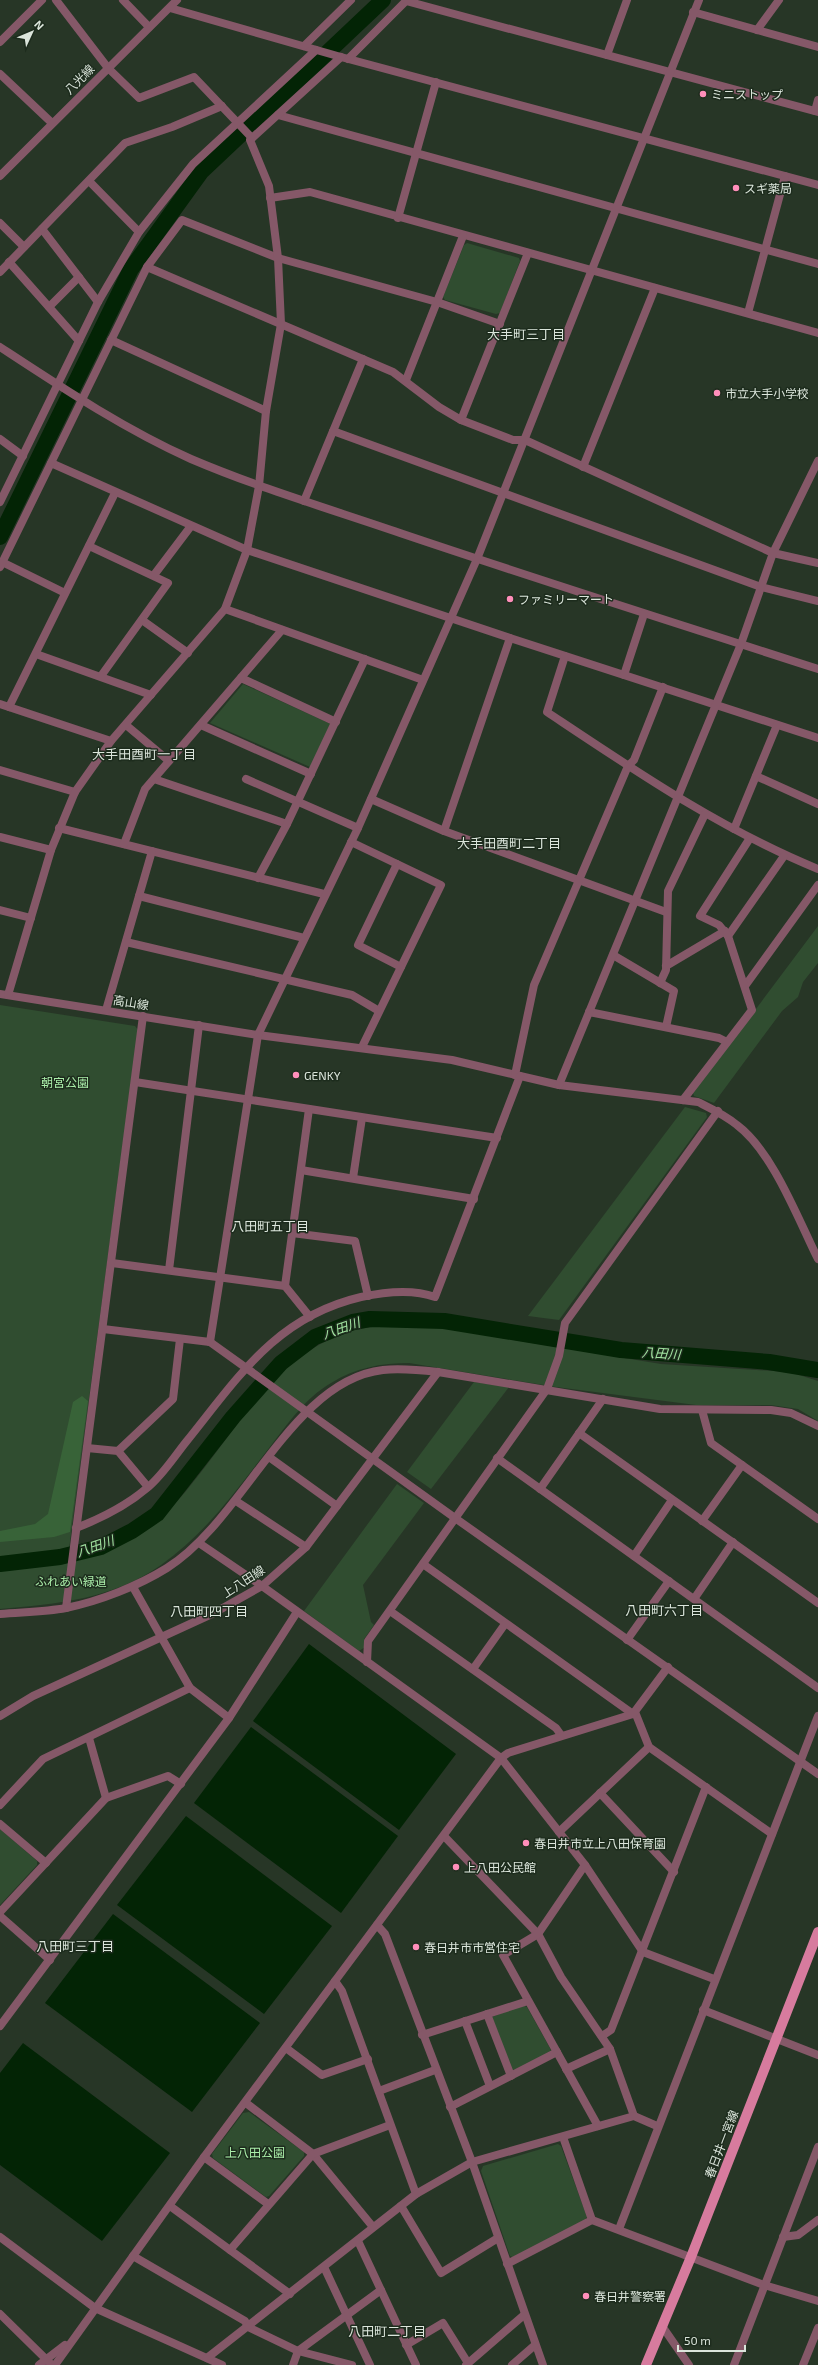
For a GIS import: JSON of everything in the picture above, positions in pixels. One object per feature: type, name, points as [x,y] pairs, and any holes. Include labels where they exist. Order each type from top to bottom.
[{"type":"main road","name":"春日井一宮線","points":[[646,2365],[691,2257],[818,1932]]},
{"type":"street","points":[[0,42],[42,0]]},
{"type":"street","points":[[4,995],[31,918],[51,850],[75,792],[111,741],[225,609],[247,550],[259,486],[266,411],[281,324],[278,258],[269,186],[250,140],[251,137],[194,77],[139,98],[108,68],[56,0]]},
{"type":"street","points":[[123,0],[149,27]]},
{"type":"street","name":"八光線","points":[[0,175],[177,0]]},
{"type":"street","points":[[304,46],[351,0]]},
{"type":"street","points":[[251,137],[345,58],[406,0],[817,112],[818,100]]},
{"type":"street","points":[[607,55],[627,0]]},
{"type":"street","points":[[210,1342],[258,1035],[324,894],[358,828],[477,559],[669,72],[699,0]]},
{"type":"street","points":[[757,30],[779,0]]},
{"type":"street","points":[[170,8],[345,58],[818,185]]},
{"type":"street","points":[[693,12],[818,47]]},
{"type":"street","points":[[0,502],[60,386],[79,341],[98,302],[139,232],[193,164],[239,124],[316,50]]},
{"type":"street","points":[[0,74],[52,124]]},
{"type":"street","points":[[398,218],[436,82]]},
{"type":"street","points":[[0,272],[125,143],[172,127],[222,106]]},
{"type":"street","points":[[278,115],[818,264]]},
{"type":"street","points":[[748,313],[785,176]]},
{"type":"street","points":[[88,181],[139,232]]},
{"type":"street","points":[[270,198],[310,192],[462,236],[818,333]]},
{"type":"street","points":[[65,593],[1,565],[52,463],[80,398],[147,267],[182,220],[278,258],[437,302],[500,324]]},
{"type":"street","points":[[0,223],[24,247]]},
{"type":"street","points":[[42,229],[98,302]]},
{"type":"street","points":[[406,380],[462,236]]},
{"type":"street","points":[[461,420],[528,253]]},
{"type":"street","points":[[9,262],[79,341]]},
{"type":"street","points":[[147,267],[363,359],[406,380],[439,407],[461,420],[514,440],[525,440],[773,552],[818,562]]},
{"type":"street","points":[[49,307],[79,277]]},
{"type":"street","points":[[583,467],[654,288]]},
{"type":"street","points":[[111,340],[266,411]]},
{"type":"street","points":[[0,347],[60,386],[156,442],[259,486],[644,614],[818,669]]},
{"type":"street","points":[[304,501],[363,359]]},
{"type":"street","points":[[333,431],[761,587],[818,602]]},
{"type":"street","points":[[0,439],[23,456]]},
{"type":"street","points":[[559,1085],[741,644],[773,552],[818,461]]},
{"type":"street","points":[[52,463],[115,493],[247,550],[451,619],[818,738]]},
{"type":"street","points":[[9,707],[115,493]]},
{"type":"street","points":[[154,575],[191,526]]},
{"type":"street","points":[[89,546],[154,575],[168,583],[101,676]]},
{"type":"street","points":[[225,609],[423,680]]},
{"type":"street","points":[[624,675],[644,614]]},
{"type":"street","points":[[142,620],[188,653]]},
{"type":"street","points":[[124,844],[145,789],[282,630]]},
{"type":"street","points":[[444,831],[510,638]]},
{"type":"street","points":[[36,654],[152,694]]},
{"type":"street","points":[[565,656],[547,712],[677,798],[784,856],[818,869]]},
{"type":"street","points":[[258,878],[298,802],[365,659]]},
{"type":"street","points":[[241,678],[336,722]]},
{"type":"street","points":[[76,1528],[117,1509],[148,1487],[247,1367],[272,1342],[310,1317],[329,1307],[368,1296],[408,1293],[435,1297],[497,1138],[517,1076],[534,985],[581,880],[628,766],[634,760],[663,687]]},
{"type":"street","points":[[0,704],[111,741]]},
{"type":"street","points":[[126,725],[169,761]]},
{"type":"street","points":[[200,725],[311,774]]},
{"type":"street","points":[[734,829],[777,725]]},
{"type":"street","points":[[0,770],[75,792]]},
{"type":"street","points":[[756,776],[818,804]]},
{"type":"street","points":[[154,779],[287,824]]},
{"type":"street","points":[[246,779],[358,828]]},
{"type":"street","points":[[371,799],[444,831],[666,912]]},
{"type":"street","points":[[660,983],[666,966],[666,912],[668,891],[705,814]]},
{"type":"street","points":[[59,828],[324,894]]},
{"type":"street","points":[[0,837],[51,850]]},
{"type":"street","points":[[683,1100],[752,1010],[726,934],[719,925],[700,916],[750,838]]},
{"type":"street","points":[[351,842],[442,885],[362,1047]]},
{"type":"street","points":[[106,1010],[152,851]]},
{"type":"street","points":[[666,966],[726,934],[784,856]]},
{"type":"street","points":[[397,864],[358,945],[401,968]]},
{"type":"street","points":[[745,986],[818,885]]},
{"type":"street","points":[[139,896],[304,938]]},
{"type":"street","points":[[0,910],[31,918]]},
{"type":"street","points":[[126,942],[352,995],[379,1011]]},
{"type":"street","points":[[613,955],[674,991],[666,1027]]},
{"type":"street","name":"高山線","points":[[4,995],[258,1035],[362,1047],[452,1060],[559,1085],[698,1102],[718,1111],[738,1125],[756,1143],[769,1163],[818,1260]]},
{"type":"street","points":[[589,1012],[719,1038],[727,1042]]},
{"type":"street","points":[[66,1608],[143,1016]]},
{"type":"street","points":[[169,1270],[199,1025]]},
{"type":"street","points":[[135,1082],[497,1138]]},
{"type":"street","points":[[285,1286],[309,1109]]},
{"type":"street","points":[[367,1662],[368,1641],[547,1389],[559,1356],[564,1323],[718,1111]]},
{"type":"street","points":[[353,1178],[362,1118]]},
{"type":"street","points":[[301,1170],[474,1199]]},
{"type":"street","points":[[292,1233],[355,1241],[368,1296]]},
{"type":"street","points":[[112,1263],[285,1286],[310,1317]]},
{"type":"street","points":[[103,1329],[210,1342],[307,1410],[455,1518],[818,1774]]},
{"type":"street","points":[[118,1451],[173,1399],[180,1339]]},
{"type":"street","points":[[0,1614],[66,1608],[133,1587],[168,1567],[199,1543],[236,1501],[307,1410],[329,1391],[364,1374],[383,1370],[412,1369],[547,1389],[660,1408],[702,1410],[771,1410],[791,1413],[818,1426]]},
{"type":"street","name":"上八田線","points":[[0,1716],[33,1696],[214,1613],[262,1586],[306,1547],[438,1372]]},
{"type":"street","points":[[540,1489],[603,1399]]},
{"type":"street","points":[[702,1410],[711,1443],[818,1519]]},
{"type":"street","points":[[579,1433],[818,1603]]},
{"type":"street","points":[[87,1448],[118,1451],[148,1487]]},
{"type":"street","points":[[269,1457],[337,1506]]},
{"type":"street","points":[[498,1458],[818,1688]]},
{"type":"street","points":[[702,1521],[742,1465]]},
{"type":"street","points":[[634,1556],[672,1500]]},
{"type":"street","points":[[236,1501],[306,1547]]},
{"type":"street","points":[[694,1599],[732,1542]]},
{"type":"street","points":[[199,1543],[262,1586],[501,1758],[584,1865],[643,1952],[714,1979]]},
{"type":"street","points":[[423,1564],[505,1624],[634,1713],[649,1747],[772,1834]]},
{"type":"street","points":[[627,1640],[669,1581]]},
{"type":"street","points":[[133,1587],[190,1688],[229,1718]]},
{"type":"street","points":[[390,1611],[556,1728],[561,1735]]},
{"type":"street","points":[[0,2026],[229,1718],[297,1612]]},
{"type":"street","points":[[473,1669],[505,1624]]},
{"type":"street","points":[[39,2365],[51,2363],[74,2338],[204,2157],[246,2103],[501,1758],[508,1753],[561,1735],[634,1713],[668,1667]]},
{"type":"street","points":[[0,1805],[43,1759],[190,1688]]},
{"type":"street","points":[[618,2229],[714,1979],[818,1716]]},
{"type":"street","points":[[89,1738],[106,1798]]},
{"type":"street","points":[[559,1832],[649,1747]]},
{"type":"street","points":[[0,1912],[106,1798],[168,1776],[181,1784]]},
{"type":"street","points":[[602,2036],[611,2030],[643,1952],[706,1787]]},
{"type":"street","points":[[600,1793],[674,1872]]},
{"type":"street","points":[[0,1824],[46,1863]]},
{"type":"street","points":[[444,1836],[538,1934],[561,1977],[610,2049],[634,2116]]},
{"type":"street","points":[[584,1865],[538,1934],[503,1955],[598,2126]]},
{"type":"street","points":[[0,1916],[50,1960]]},
{"type":"street","points":[[377,1925],[385,1934],[435,2070],[472,2162],[524,2315],[543,2365]]},
{"type":"street","points":[[335,1981],[342,1992],[368,2059],[390,2125],[416,2194]]},
{"type":"street","points":[[422,2035],[528,2000]]},
{"type":"street","points":[[703,2010],[818,2055]]},
{"type":"street","points":[[487,2014],[511,2076]]},
{"type":"street","points":[[465,2021],[490,2086]]},
{"type":"street","points":[[286,2048],[322,2075],[368,2059]]},
{"type":"street","points":[[566,2070],[610,2049]]},
{"type":"street","points":[[450,2107],[557,2052]]},
{"type":"street","points":[[379,2091],[435,2070]]},
{"type":"street","points":[[246,2103],[313,2154],[373,2227]]},
{"type":"street","points":[[208,2358],[416,2194],[472,2162],[634,2116],[657,2126]]},
{"type":"street","points":[[230,2250],[268,2204],[313,2154],[390,2125]]},
{"type":"street","points":[[563,2137],[592,2220]]},
{"type":"street","points":[[734,2365],[818,2147]]},
{"type":"street","points":[[204,2157],[268,2204]]},
{"type":"street","points":[[170,2206],[290,2294]]},
{"type":"street","points":[[402,2206],[441,2273],[498,2238]]},
{"type":"street","points":[[507,2264],[592,2220],[764,2285],[818,2301]]},
{"type":"street","points":[[783,2237],[798,2235],[818,2220]]},
{"type":"street","points":[[0,2236],[95,2308],[222,2365]]},
{"type":"street","points":[[358,2241],[416,2365]]},
{"type":"street","points":[[133,2256],[245,2321],[248,2327],[298,2351],[352,2365]]},
{"type":"street","points":[[324,2267],[370,2365]]},
{"type":"street","points":[[293,2365],[298,2351],[381,2290]]},
{"type":"street","points":[[0,2314],[51,2363]]},
{"type":"street","points":[[406,2345],[443,2323],[467,2364],[524,2315]]},
{"type":"street","points":[[662,2326],[689,2365]]},
{"type":"street","points":[[803,2365],[818,2328]]},
{"type":"street","points":[[512,2365],[535,2345]]},
{"type":"green space","points":[[467,243],[519,258],[520,261],[500,313],[496,314],[445,300],[443,297],[464,245]]},
{"type":"green space","points":[[243,684],[331,724],[310,767],[210,723]]},
{"type":"green space","points":[[818,926],[818,963],[803,982],[798,997],[782,1011],[714,1103],[694,1096],[693,1093]]},
{"type":"green space","name":"朝宮公園","points":[[0,1005],[135,1026],[138,1030],[69,1549],[0,1557]]},
{"type":"green space","points":[[685,1107],[706,1113],[707,1117],[559,1320],[528,1316]]},
{"type":"green space","name":"ふれあい緑道","points":[[417,1324],[661,1364],[790,1372],[818,1381],[818,1421],[798,1409],[771,1405],[696,1405],[556,1387],[409,1363],[368,1367],[340,1378],[313,1396],[290,1421],[206,1526],[177,1553],[161,1565],[124,1586],[104,1593],[63,1602],[0,1609],[0,1568],[77,1558],[96,1553],[115,1547],[148,1529],[171,1508],[185,1492],[267,1388],[285,1370],[304,1355],[325,1342],[348,1332],[391,1325]]},
{"type":"green space","points":[[474,1382],[509,1387],[431,1489],[407,1472]]},
{"type":"green space","points":[[397,1484],[424,1503],[363,1585],[371,1622],[374,1625],[364,1639],[365,1647],[359,1651],[304,1611]]},
{"type":"green space","points":[[0,1829],[37,1861],[37,1865],[0,1905]]},
{"type":"green space","points":[[523,2005],[527,2007],[551,2050],[549,2054],[514,2070],[510,2069],[492,2017]]},
{"type":"green space","name":"上八田公園","points":[[249,2112],[304,2152],[304,2156],[269,2196],[266,2197],[213,2158],[212,2154],[243,2113]]},
{"type":"green space","points":[[558,2144],[561,2146],[587,2217],[585,2220],[514,2258],[510,2256],[481,2171],[483,2166]]},
{"type":"shaded area","points":[[82,1396],[88,1401],[70,1532],[54,1537],[0,1542],[0,1531],[35,1524],[48,1514],[73,1402]]},
{"type":"shaded area","points":[[309,1644],[456,1754],[399,1830],[253,1721]]},
{"type":"shaded area","points":[[251,1727],[398,1836],[341,1913],[194,1803]]},
{"type":"shaded area","points":[[186,1816],[332,1926],[264,2014],[117,1905]]},
{"type":"shaded area","points":[[113,1914],[260,2023],[192,2112],[45,2003]]},
{"type":"shaded area","points":[[23,2043],[170,2153],[102,2241],[0,2165],[0,2073]]},
{"type":"waterway","points":[[0,537],[131,269],[201,172],[383,0]]},
{"type":"waterway","name":"八田川","points":[[0,1564],[60,1557],[101,1547],[132,1531],[157,1514],[233,1417],[281,1363],[315,1337],[353,1322],[370,1319],[444,1321],[621,1350],[769,1362],[818,1370]]},
{"type":"place","name":"ミニストップ","points":[[703,94]]},
{"type":"place","name":"スギ薬局","points":[[736,188]]},
{"type":"place","name":"市立大手小学校","points":[[717,393]]},
{"type":"place","name":"ファミリーマート","points":[[510,599]]},
{"type":"place","name":"GENKY","points":[[296,1075]]},
{"type":"place","name":"春日井市立上八田保育園","points":[[526,1843]]},
{"type":"place","name":"上八田公民館","points":[[456,1867]]},
{"type":"place","name":"春日井市市営住宅","points":[[416,1947]]},
{"type":"place","name":"春日井警察署","points":[[586,2296]]},
{"type":"district","name":"大手町三丁目","points":[[526,334]]},
{"type":"district","name":"大手田酉町一丁目","points":[[144,754]]},
{"type":"district","name":"大手田酉町二丁目","points":[[509,843]]},
{"type":"district","name":"八田町五丁目","points":[[270,1226]]},
{"type":"district","name":"八田町六丁目","points":[[664,1610]]},
{"type":"district","name":"八田町四丁目","points":[[209,1611]]},
{"type":"district","name":"八田町三丁目","points":[[75,1946]]},
{"type":"district","name":"八田町二丁目","points":[[387,2331]]}]
